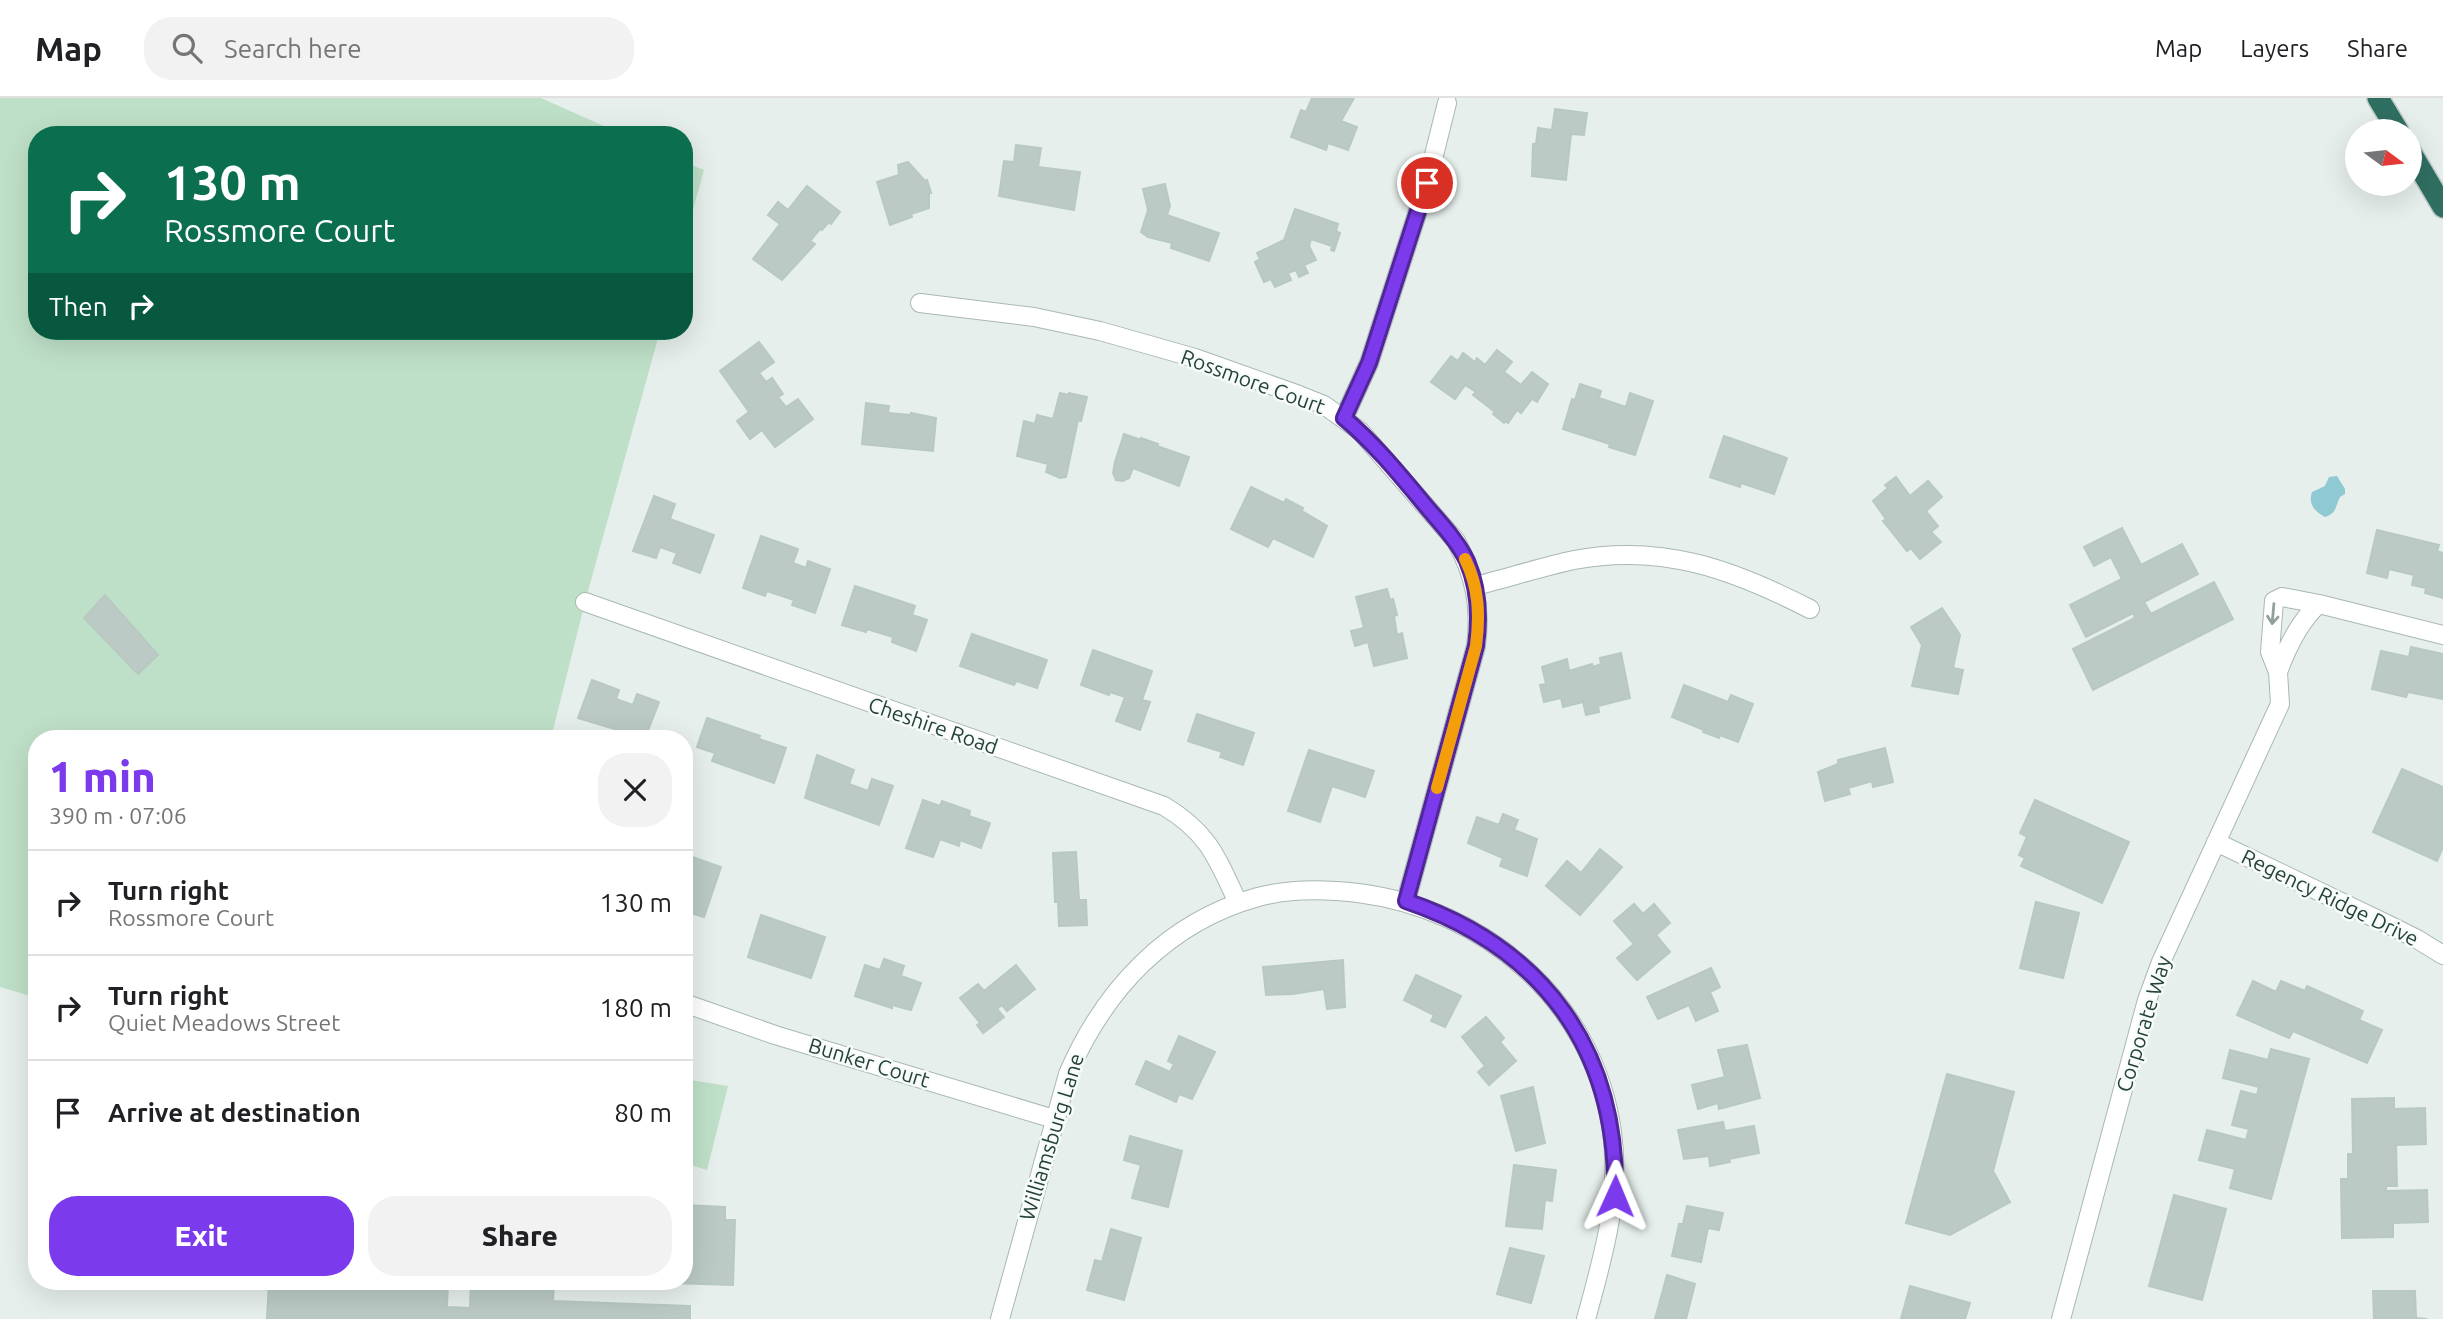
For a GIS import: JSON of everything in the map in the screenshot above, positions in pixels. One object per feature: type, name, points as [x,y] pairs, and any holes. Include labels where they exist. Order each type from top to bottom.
[{"type":"highway","points":[[2378,98],[2391,119]]},
{"type":"highway","points":[[2422,171],[2443,207]]},
{"type":"street","points":[[1344,418],[1373,350],[1427,183],[1447,103]]},
{"type":"street","name":"Rossmore Court","points":[[920,303],[1034,317],[1100,331],[1195,358],[1324,405],[1360,431],[1456,541],[1475,586],[1479,623],[1476,646],[1406,901]]},
{"type":"street","points":[[1475,586],[1576,560],[1645,555],[1677,558],[1714,567],[1768,587],[1810,609]]},
{"type":"street","points":[[2278,672],[2270,652],[2274,601],[2282,597],[2443,635]]},
{"type":"street","name":"Cheshire Road","points":[[585,603],[1164,806],[1198,831],[1215,853],[1238,903]]},
{"type":"street","points":[[2278,672],[2308,614],[2319,604]]},
{"type":"street","name":"Corporate Way","points":[[2061,1319],[2147,1000],[2161,962],[2280,704],[2278,672]]},
{"type":"street","name":"Regency Ridge Drive","points":[[2216,842],[2267,869],[2387,923],[2443,955]]},
{"type":"street","name":"Williamsburg Lane","points":[[1000,1319],[1068,1074],[1098,1014],[1138,966],[1175,937],[1206,918],[1260,896],[1301,890],[1332,890],[1406,901],[1465,925],[1500,947],[1533,975],[1580,1037],[1605,1096],[1615,1163],[1615,1196],[1610,1229],[1586,1319]]},
{"type":"street","name":"Bunker Court","points":[[693,1006],[775,1035],[1054,1119]]},
{"type":"green space","points":[[0,98],[541,98],[604,126],[28,126],[28,340],[658,340],[585,602],[553,730],[28,730],[28,995],[0,987]]},
{"type":"green space","points":[[693,166],[704,170],[693,210]]},
{"type":"green space","points":[[693,1080],[728,1086],[707,1170],[693,1166]]},
{"type":"water","points":[[2337,476],[2345,494],[2340,497],[2334,512],[2325,517],[2313,507],[2312,492],[2325,486],[2329,477]]},
{"type":"building","points":[[1312,98],[1354,98],[1341,121],[1357,127],[1348,150],[1328,143],[1326,150],[1291,137],[1301,110],[1306,112]]},
{"type":"building","points":[[1555,109],[1587,113],[1584,135],[1571,134],[1566,180],[1532,176],[1533,144],[1536,144],[1538,128],[1552,130]]},
{"type":"building","points":[[1016,145],[1041,148],[1038,167],[1080,172],[1074,210],[999,196],[1004,161],[1014,162]]},
{"type":"building","points":[[908,162],[925,181],[927,180],[931,193],[929,208],[890,225],[877,182],[899,175],[898,165]]},
{"type":"building","points":[[1165,184],[1170,206],[1167,215],[1219,233],[1209,261],[1171,248],[1172,243],[1148,237],[1141,232],[1148,210],[1143,189]]},
{"type":"building","points":[[807,186],[840,212],[831,224],[829,222],[820,229],[810,241],[815,244],[782,280],[753,259],[780,224],[768,215],[778,202],[788,210]]},
{"type":"building","points":[[1295,209],[1338,224],[1336,231],[1340,233],[1334,251],[1331,250],[1332,246],[1311,239],[1309,246],[1316,260],[1304,265],[1308,273],[1299,277],[1296,270],[1288,273],[1291,280],[1275,287],[1271,279],[1264,282],[1255,262],[1260,259],[1257,253],[1284,240]]},
{"type":"building","points":[[759,342],[774,362],[759,373],[766,382],[772,378],[783,394],[778,397],[786,407],[798,399],[813,419],[775,447],[762,430],[750,439],[737,421],[749,412],[720,371]]},
{"type":"building","points":[[1497,350],[1512,362],[1504,372],[1521,385],[1532,372],[1548,384],[1537,402],[1532,399],[1521,413],[1517,410],[1508,423],[1493,414],[1495,412],[1473,395],[1476,392],[1465,385],[1455,399],[1431,382],[1451,356],[1458,361],[1463,353],[1475,362],[1477,358],[1485,365]]},
{"type":"building","points":[[1580,384],[1601,391],[1599,398],[1626,407],[1630,393],[1653,401],[1635,455],[1563,429],[1572,399],[1575,400]]},
{"type":"building","points":[[1060,393],[1087,397],[1081,421],[1078,420],[1066,477],[1060,478],[1046,472],[1048,464],[1017,456],[1024,421],[1035,424],[1037,415],[1053,419]]},
{"type":"building","points":[[866,403],[889,406],[888,413],[911,413],[936,418],[933,451],[862,444]]},
{"type":"building","points":[[1124,434],[1189,457],[1179,486],[1133,468],[1129,478],[1116,480],[1113,473]]},
{"type":"building","points":[[1724,436],[1787,458],[1774,494],[1741,483],[1740,487],[1710,477]]},
{"type":"building","points":[[1896,477],[1910,496],[1928,481],[1942,497],[1926,511],[1938,526],[1931,532],[1941,542],[1920,559],[1911,548],[1907,551],[1883,521],[1886,519],[1873,501],[1888,488],[1885,485]]},
{"type":"building","points":[[1251,487],[1284,503],[1286,499],[1327,526],[1313,557],[1273,538],[1268,547],[1231,529]]},
{"type":"building","points":[[654,496],[675,504],[670,519],[714,535],[700,573],[673,563],[677,553],[660,547],[656,558],[633,551]]},
{"type":"building","points":[[2122,528],[2141,565],[2182,544],[2198,574],[2144,602],[2151,614],[2214,582],[2233,619],[2093,690],[2073,649],[2135,618],[2133,613],[2086,637],[2070,605],[2122,579],[2111,557],[2094,566],[2084,547]]},
{"type":"building","points":[[2377,530],[2439,545],[2437,551],[2443,553],[2443,598],[2425,593],[2426,588],[2412,585],[2414,575],[2389,569],[2387,578],[2367,573]]},
{"type":"building","points":[[761,536],[798,549],[793,563],[806,568],[808,561],[830,569],[815,613],[792,605],[794,600],[767,591],[765,596],[743,588]]},
{"type":"building","points":[[855,586],[915,606],[912,615],[927,620],[916,651],[892,642],[893,637],[842,625]]},
{"type":"building","points":[[1387,589],[1397,615],[1394,616],[1397,635],[1402,633],[1407,658],[1374,666],[1368,642],[1355,646],[1351,631],[1364,628],[1356,597]]},
{"type":"building","points":[[105,595],[158,655],[138,674],[84,618]]},
{"type":"building","points":[[1942,608],[1960,635],[1953,668],[1963,670],[1958,694],[1912,686],[1922,645],[1911,627]]},
{"type":"building","points":[[972,634],[1047,660],[1037,688],[1016,681],[1014,685],[960,666]]},
{"type":"building","points":[[2411,647],[2443,654],[2443,699],[2408,692],[2406,697],[2372,689],[2381,651],[2409,657]]},
{"type":"building","points":[[1093,650],[1152,671],[1142,700],[1150,702],[1140,730],[1116,721],[1125,697],[1110,692],[1109,695],[1081,685]]},
{"type":"building","points":[[1621,653],[1630,698],[1598,706],[1599,712],[1586,715],[1583,702],[1563,707],[1561,698],[1544,702],[1540,685],[1546,684],[1542,667],[1567,659],[1569,671],[1592,664],[1593,667],[1601,664],[1600,658]]},
{"type":"building","points":[[592,680],[619,690],[616,699],[633,705],[637,694],[659,702],[648,730],[618,730],[578,718]]},
{"type":"building","points":[[1684,685],[1728,702],[1731,695],[1753,704],[1738,742],[1703,732],[1704,730],[1672,717]]},
{"type":"building","points":[[1197,714],[1254,733],[1243,765],[1220,757],[1222,752],[1188,741]]},
{"type":"building","points":[[707,718],[786,748],[774,783],[712,761],[715,753],[697,747]]},
{"type":"building","points":[[1885,748],[1893,782],[1873,787],[1872,781],[1848,788],[1850,794],[1825,801],[1818,772],[1838,764],[1838,760]]},
{"type":"building","points":[[1309,750],[1374,771],[1365,797],[1332,786],[1320,822],[1288,811]]},
{"type":"building","points":[[817,755],[854,770],[849,784],[868,791],[872,779],[893,786],[879,825],[805,798]]},
{"type":"building","points":[[2402,769],[2443,787],[2443,847],[2437,861],[2373,832]]},
{"type":"building","points":[[923,800],[940,806],[942,801],[970,811],[969,816],[990,823],[981,848],[960,840],[959,846],[940,839],[933,857],[906,848]]},
{"type":"building","points":[[2035,800],[2129,842],[2102,903],[2021,866],[2025,858],[2019,855],[2027,837],[2020,833]]},
{"type":"building","points":[[1503,814],[1518,820],[1514,830],[1537,839],[1527,876],[1500,866],[1503,858],[1468,843],[1477,817],[1499,825]]},
{"type":"building","points":[[1600,849],[1622,867],[1580,915],[1546,886],[1567,861],[1581,873]]},
{"type":"building","points":[[1076,852],[1079,900],[1086,900],[1087,925],[1059,926],[1053,853]]},
{"type":"building","points":[[693,857],[721,867],[704,917],[693,914]]},
{"type":"building","points":[[2036,902],[2079,913],[2063,978],[2020,968]]},
{"type":"building","points":[[1634,904],[1643,914],[1654,904],[1670,923],[1656,935],[1670,952],[1637,980],[1617,958],[1634,944],[1614,921]]},
{"type":"building","points":[[761,915],[825,937],[811,978],[748,957]]},
{"type":"building","points":[[884,959],[904,966],[901,976],[921,983],[911,1010],[892,1005],[892,1008],[855,996],[865,965],[880,970]]},
{"type":"building","points":[[1343,960],[1345,1007],[1327,1009],[1324,989],[1266,995],[1263,967]]},
{"type":"building","points":[[1016,965],[1035,989],[1007,1011],[1002,1005],[997,1009],[1004,1017],[983,1033],[977,1025],[980,1023],[960,998],[978,984],[984,991]]},
{"type":"building","points":[[1711,968],[1720,987],[1710,992],[1718,1011],[1696,1021],[1689,1005],[1658,1019],[1647,997]]},
{"type":"building","points":[[1416,975],[1461,996],[1445,1027],[1431,1021],[1434,1015],[1404,1000]]},
{"type":"building","points":[[2253,981],[2276,992],[2281,981],[2305,991],[2307,986],[2363,1011],[2359,1020],[2382,1030],[2367,1063],[2293,1031],[2289,1038],[2237,1015]]},
{"type":"building","points":[[1486,1017],[1504,1038],[1500,1042],[1516,1061],[1489,1085],[1478,1072],[1485,1066],[1462,1037]]},
{"type":"building","points":[[1179,1036],[1215,1052],[1192,1099],[1179,1094],[1176,1102],[1136,1084],[1146,1061],[1170,1072],[1174,1064],[1168,1061]]},
{"type":"building","points":[[1747,1045],[1760,1098],[1719,1109],[1718,1103],[1698,1109],[1692,1085],[1725,1077],[1718,1050]]},
{"type":"building","points":[[2271,1049],[2309,1059],[2271,1199],[2230,1188],[2235,1169],[2199,1160],[2207,1130],[2246,1140],[2249,1129],[2232,1125],[2241,1091],[2257,1095],[2259,1087],[2223,1078],[2230,1050],[2268,1060]]},
{"type":"building","points":[[1947,1074],[2014,1092],[1993,1171],[2010,1202],[1950,1235],[1906,1223]]},
{"type":"building","points":[[1533,1087],[1545,1143],[1516,1151],[1501,1096]]},
{"type":"building","points":[[2394,1098],[2394,1109],[2425,1108],[2426,1144],[2396,1145],[2397,1186],[2386,1186],[2386,1191],[2427,1190],[2428,1222],[2393,1223],[2393,1237],[2342,1238],[2341,1179],[2348,1179],[2348,1154],[2353,1154],[2352,1099]]},
{"type":"building","points":[[1723,1122],[1725,1131],[1754,1126],[1759,1153],[1710,1166],[1709,1156],[1684,1159],[1678,1130]]},
{"type":"building","points":[[1130,1136],[1182,1151],[1168,1207],[1132,1198],[1141,1165],[1124,1160]]},
{"type":"building","points":[[1514,1165],[1556,1170],[1552,1201],[1545,1200],[1542,1229],[1506,1226]]},
{"type":"building","points":[[2174,1195],[2226,1209],[2202,1300],[2149,1286]]},
{"type":"building","points":[[693,1205],[725,1207],[725,1220],[735,1220],[733,1285],[693,1284]]},
{"type":"building","points":[[1687,1206],[1723,1213],[1719,1230],[1708,1228],[1701,1262],[1672,1256],[1679,1224],[1683,1224]]},
{"type":"building","points":[[1111,1229],[1141,1238],[1124,1300],[1087,1290],[1095,1260],[1102,1262]]},
{"type":"building","points":[[1510,1248],[1544,1256],[1531,1303],[1497,1294]]},
{"type":"building","points":[[1667,1275],[1695,1284],[1686,1319],[1655,1319]]},
{"type":"building","points":[[1910,1286],[1970,1303],[1965,1319],[1901,1319]]},
{"type":"building","points":[[269,1290],[448,1290],[447,1307],[470,1308],[471,1290],[554,1290],[553,1301],[690,1306],[690,1319],[267,1319]]},
{"type":"building","points":[[2373,1291],[2415,1291],[2416,1318],[2427,1319],[2374,1319]]},
{"type":"slow traffic","points":[[1437,788],[1476,646],[1479,623],[1478,599],[1465,559]]},
{"type":"route","points":[[1427,183],[1369,363],[1344,418],[1360,431],[1456,541],[1467,562],[1478,599],[1476,646],[1406,901],[1465,925],[1500,947],[1533,975],[1580,1037],[1605,1096],[1612,1130],[1615,1196]]}]
